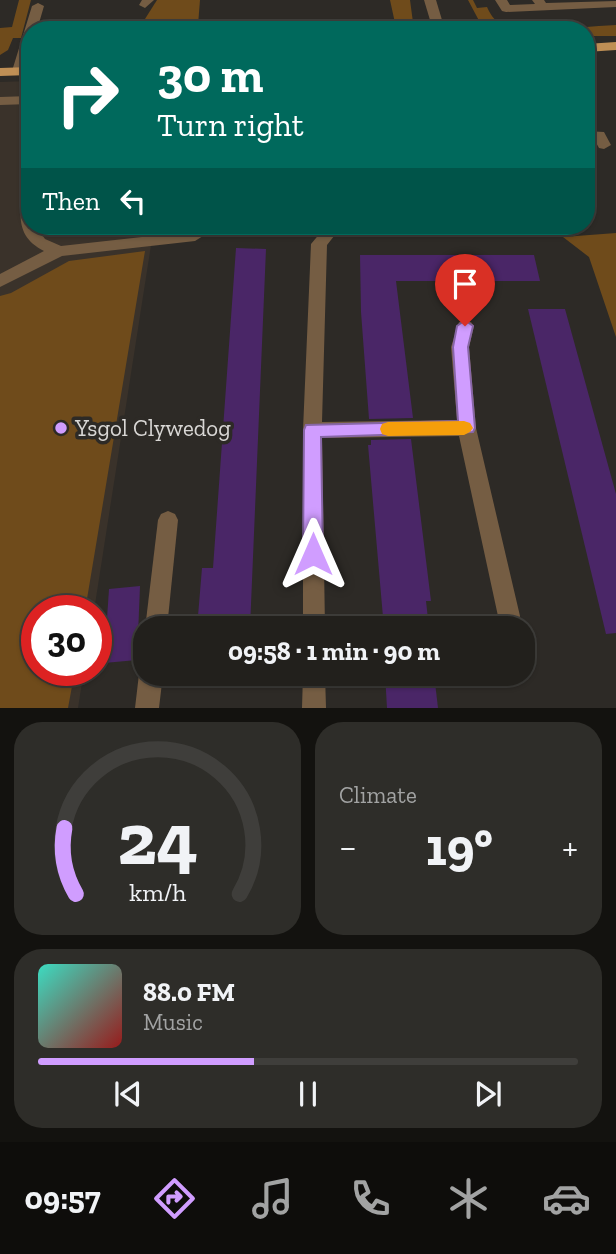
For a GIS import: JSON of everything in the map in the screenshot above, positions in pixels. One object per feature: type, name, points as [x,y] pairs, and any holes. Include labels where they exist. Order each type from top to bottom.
[{"type":"main road","points":[[595,47],[616,46]]},
{"type":"main road","points":[[0,72],[21,71]]},
{"type":"street","points":[[430,0],[436,21]]},
{"type":"street","points":[[502,0],[506,9],[540,4],[616,4]]},
{"type":"street","points":[[33,21],[38,6]]},
{"type":"street","points":[[0,101],[21,100]]},
{"type":"street","points":[[595,135],[599,135],[604,145]]},
{"type":"street","points":[[32,235],[40,244],[60,251]]},
{"type":"street","points":[[0,281],[43,257],[60,251],[195,235]]},
{"type":"street","points":[[314,616],[312,430],[319,244],[326,235]]},
{"type":"street","points":[[465,326],[460,347],[467,428],[509,616]]},
{"type":"street","points":[[312,430],[467,428]]},
{"type":"street","points":[[157,616],[168,520]]},
{"type":"street","points":[[147,708],[150,686]]},
{"type":"street","points":[[314,686],[314,708]]},
{"type":"shaded area","points":[[19,0],[31,0],[25,21],[21,21],[21,38],[13,38],[8,50],[0,55],[0,28],[12,27]]},
{"type":"shaded area","points":[[157,0],[200,0],[198,21],[144,21]]},
{"type":"shaded area","points":[[390,0],[410,0],[413,21],[395,21]]},
{"type":"shaded area","points":[[468,0],[473,0],[477,8],[487,7],[496,21],[479,21]]},
{"type":"shaded area","points":[[616,25],[616,36],[595,36],[595,26]]},
{"type":"shaded area","name":"Ysgol Clywedog","points":[[21,81],[21,235],[153,235],[96,595],[21,595],[21,686],[81,686],[78,708],[0,708],[0,82]]},
{"type":"shaded area","points":[[616,233],[616,337],[589,257],[563,237]]},
{"type":"shaded area","name":"Ysgol Clywedog","points":[[145,251],[88,595],[21,595],[21,686],[72,686],[68,708],[0,708],[0,296],[11,293],[69,261]]},
{"type":"building","points":[[236,248],[266,249],[251,616],[198,616],[202,568],[213,568]]},
{"type":"building","points":[[360,255],[534,255],[540,281],[396,281],[413,418],[369,419],[361,312]]},
{"type":"building","points":[[528,309],[565,309],[616,494],[616,633],[606,634]]},
{"type":"building","points":[[411,439],[431,601],[426,601],[428,616],[383,616],[368,445],[371,445],[371,440]]},
{"type":"building","points":[[140,586],[139,616],[133,616],[133,660],[112,662],[112,595],[109,595],[109,589]]},
{"type":"building","points":[[386,686],[435,686],[438,708],[387,708]]},
{"type":"slow traffic","points":[[388,429],[464,428]]},
{"type":"place","name":"Ysgol Clywedog","points":[[61,428]]},
{"type":"route","points":[[313,554],[312,430],[467,428],[460,347],[465,326]]}]
